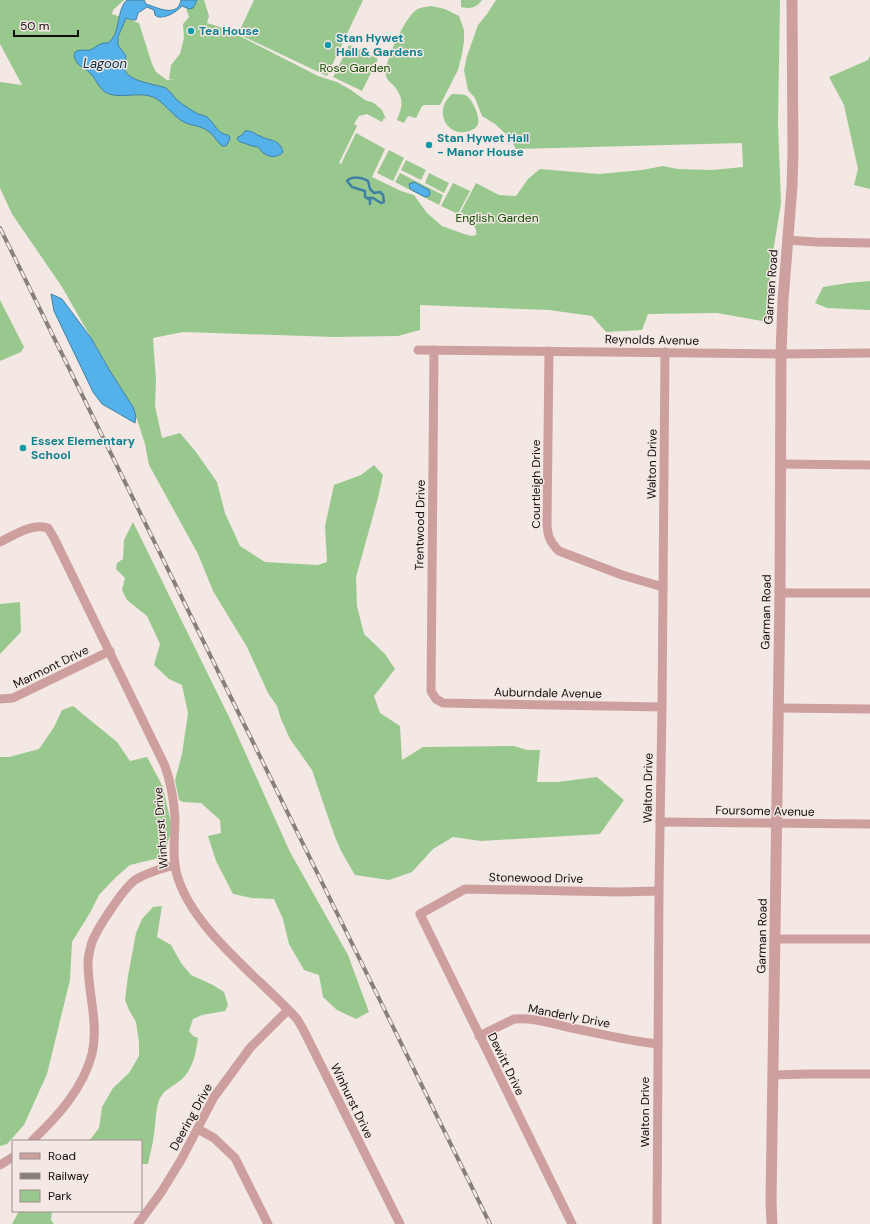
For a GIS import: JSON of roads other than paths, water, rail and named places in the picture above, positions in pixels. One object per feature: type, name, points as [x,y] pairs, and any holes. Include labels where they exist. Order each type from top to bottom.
[{"type":"street","name":"Garman Road","points":[[772,1224],[771,1202],[780,593],[781,354],[783,300],[792,187],[792,0]]},
{"type":"street","points":[[788,240],[870,243]]},
{"type":"street","name":"Reynolds Avenue","points":[[418,350],[781,354],[870,353]]},
{"type":"street","name":"Trentwood Drive","points":[[434,350],[430,682],[431,691],[436,699]]},
{"type":"street","name":"Courtleigh Drive","points":[[549,351],[548,537],[559,551],[622,575],[663,587]]},
{"type":"street","name":"Walton Drive","points":[[657,1224],[665,352]]},
{"type":"street","points":[[780,464],[870,465]]},
{"type":"street","name":"Winhurst Drive","points":[[0,542],[29,528],[42,526],[48,528],[110,651],[161,756],[169,776],[174,803],[175,865],[181,888],[190,906],[202,922],[233,956],[297,1019],[400,1224]]},
{"type":"street","points":[[780,593],[870,593]]},
{"type":"street","name":"Marmont Drive","points":[[0,699],[13,698],[110,651]]},
{"type":"street","name":"Auburndale Avenue","points":[[436,699],[444,703],[662,706]]},
{"type":"street","points":[[778,708],[870,709]]},
{"type":"street","name":"Foursome Avenue","points":[[660,822],[870,824]]},
{"type":"street","points":[[33,1140],[73,1095],[88,1066],[94,1038],[94,1023],[88,962],[91,946],[97,932],[122,893],[131,883],[148,873],[175,865]]},
{"type":"street","name":"Stonewood Drive","points":[[420,914],[465,889],[619,892],[659,891]]},
{"type":"street","name":"Dewitt Drive","points":[[420,914],[572,1224]]},
{"type":"street","points":[[775,939],[870,939]]},
{"type":"street","name":"Deering Drive","points":[[138,1224],[162,1191],[181,1160],[214,1097],[250,1048],[288,1010]]},
{"type":"street","name":"Manderly Drive","points":[[479,1036],[514,1019],[520,1018],[536,1020],[628,1040],[658,1044]]},
{"type":"street","points":[[774,1075],[870,1074]]},
{"type":"street","points":[[198,1129],[214,1138],[236,1158],[268,1224]]},
{"type":"street","points":[[0,1166],[12,1158]]},
{"type":"water","name":"Lagoon","points":[[127,0],[144,0],[146,4],[163,10],[172,10],[176,9],[181,0],[197,0],[193,8],[190,9],[182,6],[165,17],[158,17],[155,15],[154,10],[147,7],[138,13],[136,20],[126,18],[118,37],[118,45],[126,56],[124,65],[128,75],[140,81],[166,88],[182,104],[198,114],[204,115],[210,119],[221,133],[230,137],[226,146],[222,146],[205,129],[182,121],[161,102],[153,97],[147,95],[122,96],[105,92],[90,73],[77,62],[74,56],[75,52],[80,50],[90,50],[101,44],[108,43],[112,39],[117,28],[121,9]]},
{"type":"water","points":[[245,131],[277,142],[283,152],[277,156],[269,156],[263,153],[258,147],[240,142],[237,139]]},
{"type":"water","points":[[414,182],[429,190],[429,196],[425,197],[410,189],[409,184]]},
{"type":"water","points":[[51,294],[62,299],[91,338],[133,407],[136,416],[135,423],[102,404],[93,392],[54,311]]},
{"type":"waterway","points":[[367,198],[373,198],[381,203],[384,202],[383,195],[380,192],[374,193],[370,189],[368,181],[357,178],[352,178],[347,181],[352,187],[365,191],[365,197],[370,200],[370,204]]},
{"type":"railway","points":[[0,228],[490,1224]]},
{"type":"place","name":"Tea House","points":[[191,31]]},
{"type":"place","name":"Stan Hywet Hall & Gardens","points":[[328,45]]},
{"type":"place","name":"Stan Hywet Hall - Manor House","points":[[429,145]]},
{"type":"place","name":"Essex Elementary School","points":[[23,448]]},
{"type":"park label","name":"Rose Garden","points":[[355,68]]},
{"type":"park label","name":"English Garden","points":[[497,218]]}]
